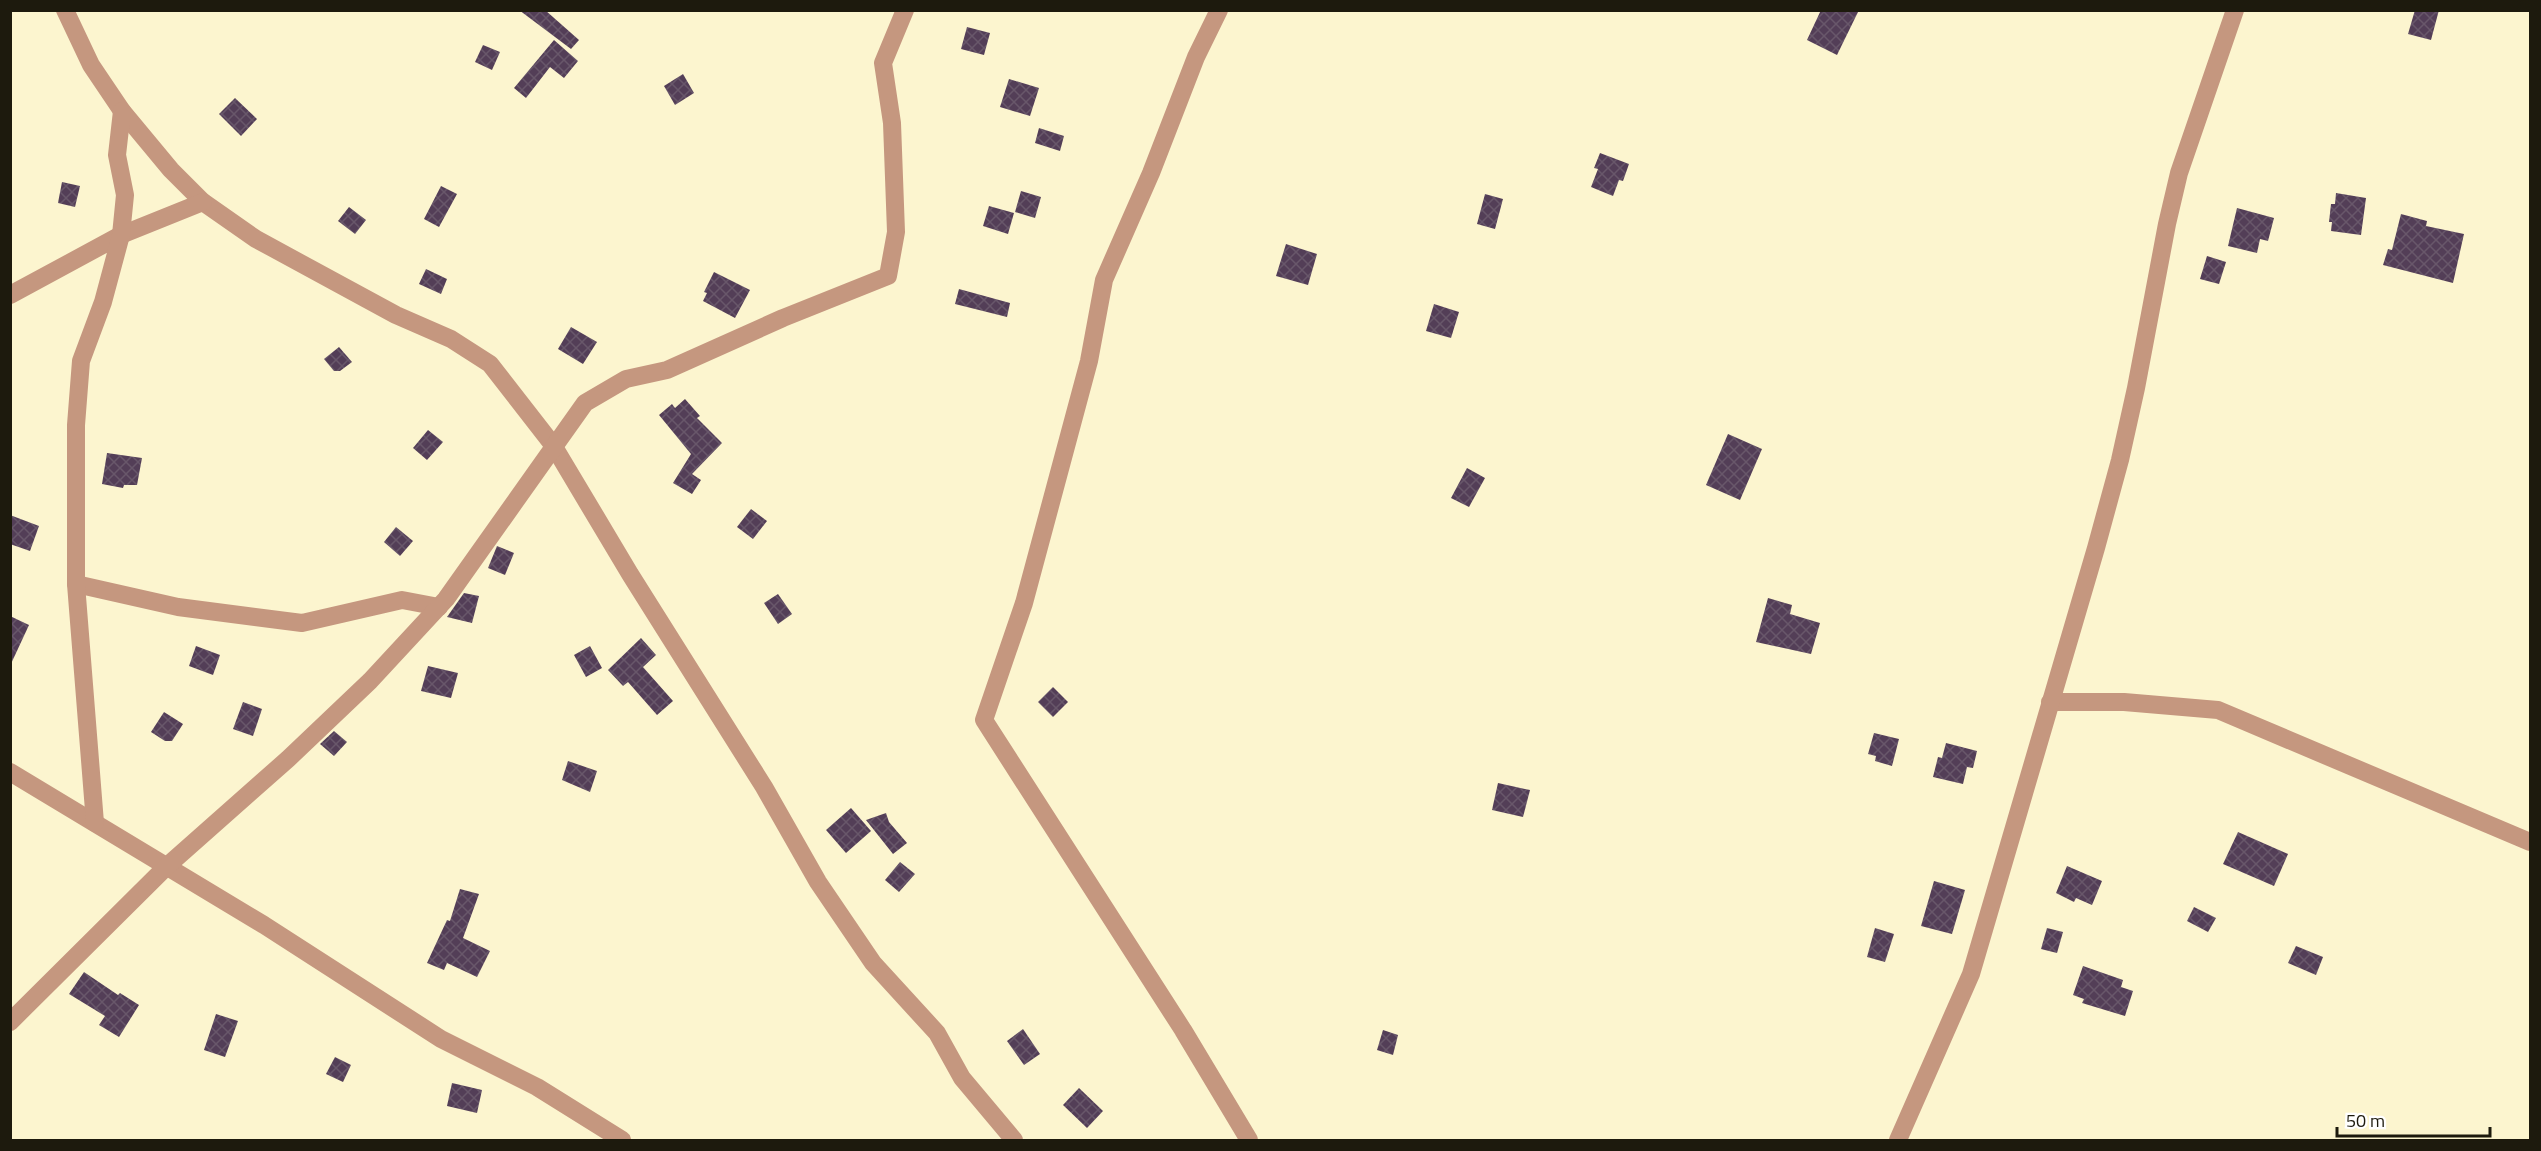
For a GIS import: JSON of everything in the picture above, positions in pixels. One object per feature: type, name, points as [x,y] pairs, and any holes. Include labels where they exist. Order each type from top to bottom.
[{"type":"street","points":[[65,10],[91,65],[122,111],[171,170],[203,202],[256,239],[396,315],[451,339],[490,364],[553,446],[630,574],[764,787],[818,882],[873,963],[937,1033],[963,1078],[1014,1140]]},
{"type":"street","points":[[10,1022],[166,867],[288,759],[370,681],[439,607],[585,403],[626,380],[667,370],[783,318],[888,276],[896,232],[892,123],[883,63],[905,10]]},
{"type":"street","points":[[1219,10],[1196,57],[1151,173],[1104,279],[1089,361],[1024,603],[984,720],[1183,1030],[1248,1140]]},
{"type":"street","points":[[1898,1140],[1971,974],[2120,460],[2179,172],[2235,10]]},
{"type":"street","points":[[95,823],[76,584],[76,425],[81,361],[103,302],[121,235],[125,195],[117,155],[122,111]]},
{"type":"street","points":[[10,295],[121,235],[203,202]]},
{"type":"street","points":[[76,584],[178,607],[302,623],[402,600],[439,607]]},
{"type":"street","points":[[2050,702],[2124,702],[2218,710],[2530,842]]},
{"type":"street","points":[[10,772],[264,926],[441,1039],[537,1088],[622,1140]]},
{"type":"building","points":[[519,10],[545,10],[579,40],[571,49]]},
{"type":"building","points":[[1821,10],[1859,10],[1837,55],[1807,40]]},
{"type":"building","points":[[2415,10],[2439,10],[2431,40],[2408,34]]},
{"type":"building","points":[[967,27],[990,33],[984,55],[961,49]]},
{"type":"building","points":[[554,40],[578,61],[564,78],[550,67],[526,98],[514,88]]},
{"type":"building","points":[[483,45],[500,52],[492,70],[475,62]]},
{"type":"building","points":[[683,74],[694,93],[675,105],[664,86]]},
{"type":"building","points":[[1009,79],[1039,88],[1030,116],[1000,107]]},
{"type":"building","points":[[235,98],[257,119],[241,136],[219,114]]},
{"type":"building","points":[[1039,128],[1064,136],[1060,151],[1035,143]]},
{"type":"building","points":[[1600,153],[1629,164],[1623,181],[1619,180],[1613,196],[1591,187],[1598,169],[1594,168]]},
{"type":"building","points":[[62,182],[80,186],[75,207],[58,203]]},
{"type":"building","points":[[441,186],[457,194],[439,227],[424,219]]},
{"type":"building","points":[[1021,191],[1041,197],[1035,218],[1015,212]]},
{"type":"building","points":[[2336,193],[2366,198],[2361,235],[2331,231],[2332,222],[2329,222],[2331,204],[2335,204]]},
{"type":"building","points":[[1485,194],[1503,199],[1495,229],[1477,224]]},
{"type":"building","points":[[989,206],[1014,213],[1008,234],[983,226]]},
{"type":"building","points":[[349,207],[366,220],[355,234],[338,221]]},
{"type":"building","points":[[2237,208],[2274,218],[2268,241],[2260,239],[2257,253],[2228,246]]},
{"type":"building","points":[[2401,214],[2427,221],[2426,226],[2464,234],[2453,283],[2383,265],[2388,249],[2392,250]]},
{"type":"building","points":[[1286,244],[1317,254],[1308,285],[1276,276]]},
{"type":"building","points":[[2207,256],[2226,262],[2219,284],[2200,279]]},
{"type":"building","points":[[426,269],[447,279],[441,294],[419,284]]},
{"type":"building","points":[[714,272],[750,290],[735,318],[703,301],[707,293],[704,292]]},
{"type":"building","points":[[959,289],[1010,303],[1007,317],[955,304]]},
{"type":"building","points":[[1434,304],[1459,312],[1451,338],[1426,331]]},
{"type":"building","points":[[571,327],[597,342],[583,364],[558,349]]},
{"type":"building","points":[[339,347],[352,362],[340,371],[334,371],[324,359]]},
{"type":"building","points":[[685,399],[700,416],[697,418],[722,443],[692,474],[701,480],[692,494],[673,483],[691,454],[659,415],[672,404],[675,408]]},
{"type":"building","points":[[428,430],[443,442],[427,460],[413,448]]},
{"type":"building","points":[[1728,434],[1762,449],[1740,500],[1706,485]]},
{"type":"building","points":[[107,453],[142,458],[137,485],[124,485],[123,488],[102,484]]},
{"type":"building","points":[[1467,468],[1485,478],[1469,507],[1451,498]]},
{"type":"building","points":[[751,509],[767,521],[753,539],[737,527]]},
{"type":"building","points":[[10,515],[39,526],[30,551],[10,544]]},
{"type":"building","points":[[396,527],[413,541],[400,556],[384,542]]},
{"type":"building","points":[[497,546],[514,553],[505,575],[488,568]]},
{"type":"building","points":[[464,593],[479,596],[472,623],[447,617]]},
{"type":"building","points":[[778,594],[792,614],[778,624],[764,603]]},
{"type":"building","points":[[1768,598],[1792,605],[1790,614],[1820,623],[1811,654],[1756,642]]},
{"type":"building","points":[[10,616],[29,625],[10,666]]},
{"type":"building","points":[[641,638],[656,655],[643,667],[673,701],[657,715],[628,682],[623,686],[608,670]]},
{"type":"building","points":[[196,646],[220,655],[213,675],[189,666]]},
{"type":"building","points":[[590,646],[602,668],[586,677],[574,655]]},
{"type":"building","points":[[428,666],[458,673],[451,698],[421,691]]},
{"type":"building","points":[[1053,687],[1068,702],[1053,717],[1038,702]]},
{"type":"building","points":[[243,702],[262,709],[253,736],[233,729]]},
{"type":"building","points":[[164,712],[183,724],[172,741],[165,741],[151,732]]},
{"type":"building","points":[[334,731],[347,742],[334,756],[320,744]]},
{"type":"building","points":[[1874,733],[1899,739],[1892,766],[1875,761],[1876,756],[1868,754]]},
{"type":"building","points":[[1946,743],[1977,751],[1973,768],[1967,767],[1963,784],[1933,777],[1938,757],[1942,758]]},
{"type":"building","points":[[568,761],[597,771],[590,792],[562,780]]},
{"type":"building","points":[[1498,783],[1530,790],[1523,817],[1492,810]]},
{"type":"building","points":[[851,808],[871,831],[846,853],[826,830]]},
{"type":"building","points":[[886,813],[889,822],[907,843],[893,854],[866,820]]},
{"type":"building","points":[[2238,832],[2288,854],[2274,886],[2223,864]]},
{"type":"building","points":[[900,862],[915,874],[899,892],[885,880]]},
{"type":"building","points":[[2067,866],[2102,881],[2092,905],[2076,898],[2074,902],[2056,893]]},
{"type":"building","points":[[1934,881],[1965,890],[1952,934],[1921,926]]},
{"type":"building","points":[[460,889],[479,894],[463,938],[490,951],[477,977],[447,963],[444,970],[427,963],[447,920],[450,921]]},
{"type":"building","points":[[2194,907],[2216,918],[2208,932],[2187,921]]},
{"type":"building","points":[[1875,928],[1894,934],[1885,962],[1867,957]]},
{"type":"building","points":[[2047,928],[2063,932],[2057,953],[2041,949]]},
{"type":"building","points":[[2296,946],[2323,957],[2316,975],[2288,963]]},
{"type":"building","points":[[2083,966],[2123,980],[2121,987],[2133,991],[2125,1016],[2082,1003],[2084,999],[2073,995]]},
{"type":"building","points":[[84,972],[118,995],[120,993],[139,1005],[119,1037],[99,1025],[105,1016],[69,994]]},
{"type":"building","points":[[216,1014],[238,1021],[225,1057],[204,1050]]},
{"type":"building","points":[[1023,1029],[1040,1054],[1024,1065],[1007,1041]]},
{"type":"building","points":[[1383,1030],[1398,1035],[1393,1055],[1377,1050]]},
{"type":"building","points":[[335,1057],[351,1065],[343,1082],[326,1074]]},
{"type":"building","points":[[452,1083],[482,1090],[477,1113],[447,1106]]},
{"type":"building","points":[[1079,1088],[1103,1111],[1087,1128],[1063,1105]]}]
